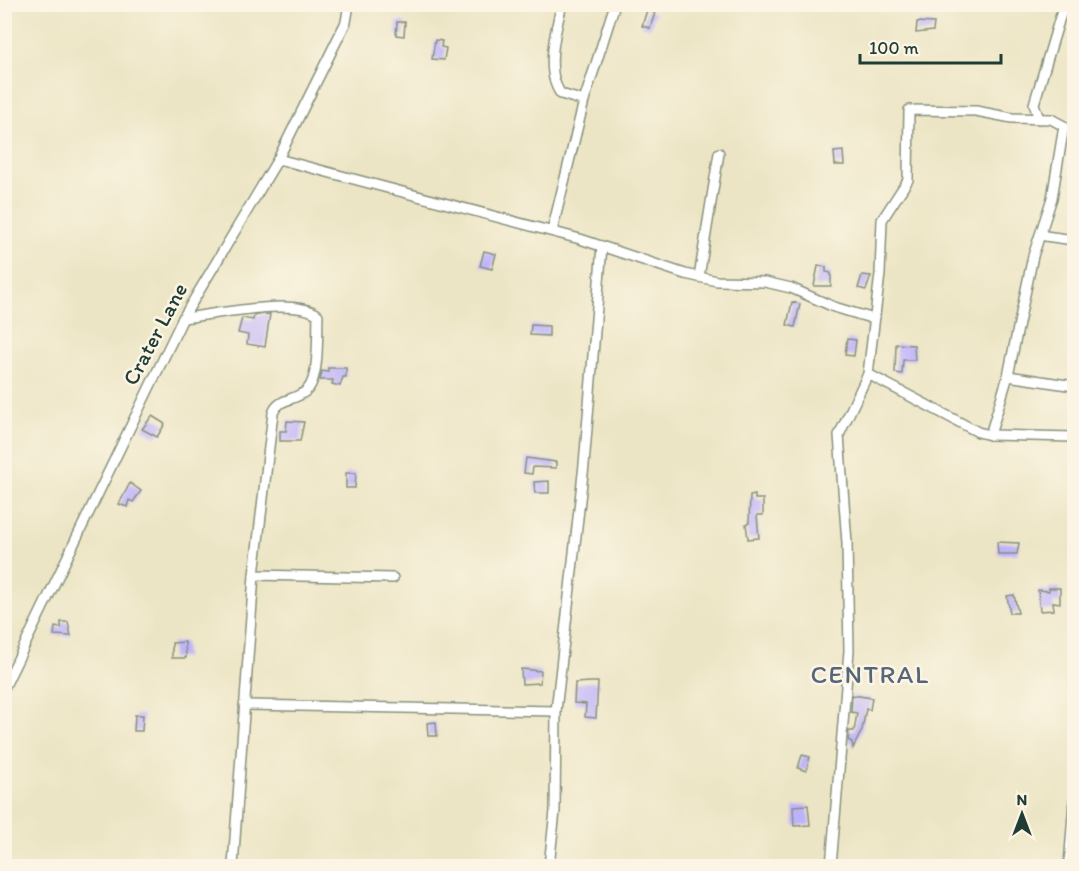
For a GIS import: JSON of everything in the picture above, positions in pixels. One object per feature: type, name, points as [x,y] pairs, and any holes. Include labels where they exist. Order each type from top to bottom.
[{"type":"street","name":"Crater Lane","points":[[4,688],[183,318],[278,159],[346,22],[348,4]]},
{"type":"street","points":[[562,4],[557,25],[552,76],[561,94],[584,101]]},
{"type":"street","points":[[552,231],[584,101],[615,4]]},
{"type":"street","points":[[1039,119],[1035,104],[1064,4]]},
{"type":"street","points":[[831,867],[849,651],[847,543],[838,435],[868,374],[880,274],[882,220],[908,180],[909,110],[976,111],[1012,118],[1058,120],[1064,126],[1052,198],[1031,266],[1008,375],[990,435]]},
{"type":"street","points":[[699,277],[719,153]]},
{"type":"street","points":[[278,159],[552,231],[699,277],[717,281],[765,282],[791,288],[834,307],[874,319]]},
{"type":"street","points":[[1041,233],[1045,236],[1074,240]]},
{"type":"street","points":[[549,867],[555,811],[556,711],[585,453],[602,246]]},
{"type":"street","points":[[183,318],[276,307],[313,310],[318,315],[313,380],[307,390],[276,405],[273,413],[254,575],[233,867]]},
{"type":"street","points":[[868,374],[969,428],[990,435],[1074,437]]},
{"type":"street","points":[[1008,375],[1074,386]]},
{"type":"street","points":[[254,575],[393,578]]},
{"type":"street","points":[[244,705],[556,711]]},
{"type":"street","points":[[1069,867],[1074,801]]},
{"type":"building","points":[[647,10],[655,13],[650,28],[642,26]]},
{"type":"building","points":[[397,22],[405,22],[404,36],[396,35]]},
{"type":"building","points":[[917,22],[934,23],[933,31],[916,33]]},
{"type":"building","points":[[435,40],[442,41],[441,47],[446,48],[444,60],[432,59]]},
{"type":"building","points":[[843,151],[844,165],[835,165],[834,152]]},
{"type":"building","points":[[484,251],[496,254],[492,269],[480,266]]},
{"type":"building","points":[[818,266],[826,267],[826,272],[831,273],[831,286],[814,286]]},
{"type":"building","points":[[862,275],[871,276],[866,290],[858,288]]},
{"type":"building","points":[[792,302],[800,304],[795,327],[787,325]]},
{"type":"building","points":[[270,314],[265,347],[247,344],[248,335],[238,333],[242,318],[253,320],[254,315]]},
{"type":"building","points":[[531,325],[549,326],[549,336],[530,335]]},
{"type":"building","points":[[847,339],[856,340],[854,356],[845,355]]},
{"type":"building","points":[[896,344],[914,345],[915,360],[903,360],[902,374],[895,373]]},
{"type":"building","points":[[328,368],[346,368],[346,377],[343,377],[340,386],[332,384],[333,380],[320,380],[322,371],[328,372]]},
{"type":"building","points":[[152,416],[165,424],[157,437],[142,429]]},
{"type":"building","points":[[287,421],[304,422],[300,441],[280,441],[280,431],[286,431]]},
{"type":"building","points":[[526,458],[556,462],[556,468],[533,467],[532,474],[524,473]]},
{"type":"building","points":[[346,473],[356,473],[355,488],[346,488]]},
{"type":"building","points":[[549,481],[549,493],[535,493],[534,482]]},
{"type":"building","points":[[130,483],[141,491],[133,502],[129,500],[127,507],[119,504]]},
{"type":"building","points":[[755,495],[755,499],[763,499],[763,515],[757,515],[759,538],[748,539],[746,524],[749,523],[750,496]]},
{"type":"building","points":[[997,542],[1019,543],[1017,554],[998,554]]},
{"type":"building","points":[[1049,588],[1060,588],[1060,603],[1053,602],[1054,610],[1040,611],[1038,590],[1049,591]]},
{"type":"building","points":[[1014,595],[1018,613],[1010,613],[1007,596]]},
{"type":"building","points":[[61,622],[68,622],[71,636],[54,635],[55,627],[61,628]]},
{"type":"building","points":[[185,642],[186,658],[172,658],[172,643]]},
{"type":"building","points":[[521,669],[541,671],[540,683],[522,684]]},
{"type":"building","points":[[598,682],[596,718],[585,717],[586,704],[574,703],[575,683]]},
{"type":"building","points":[[852,695],[872,698],[870,710],[866,709],[862,730],[853,748],[852,742],[848,740],[849,731],[854,731],[857,713],[851,712]]},
{"type":"building","points":[[135,715],[143,715],[142,731],[134,731]]},
{"type":"building","points":[[436,722],[437,736],[428,736],[427,723]]},
{"type":"building","points":[[802,755],[810,757],[806,771],[798,768]]},
{"type":"building","points":[[808,805],[810,825],[794,826],[793,806]]},
{"type":"district","name":"CENTRAL","points":[[870,674]]}]
